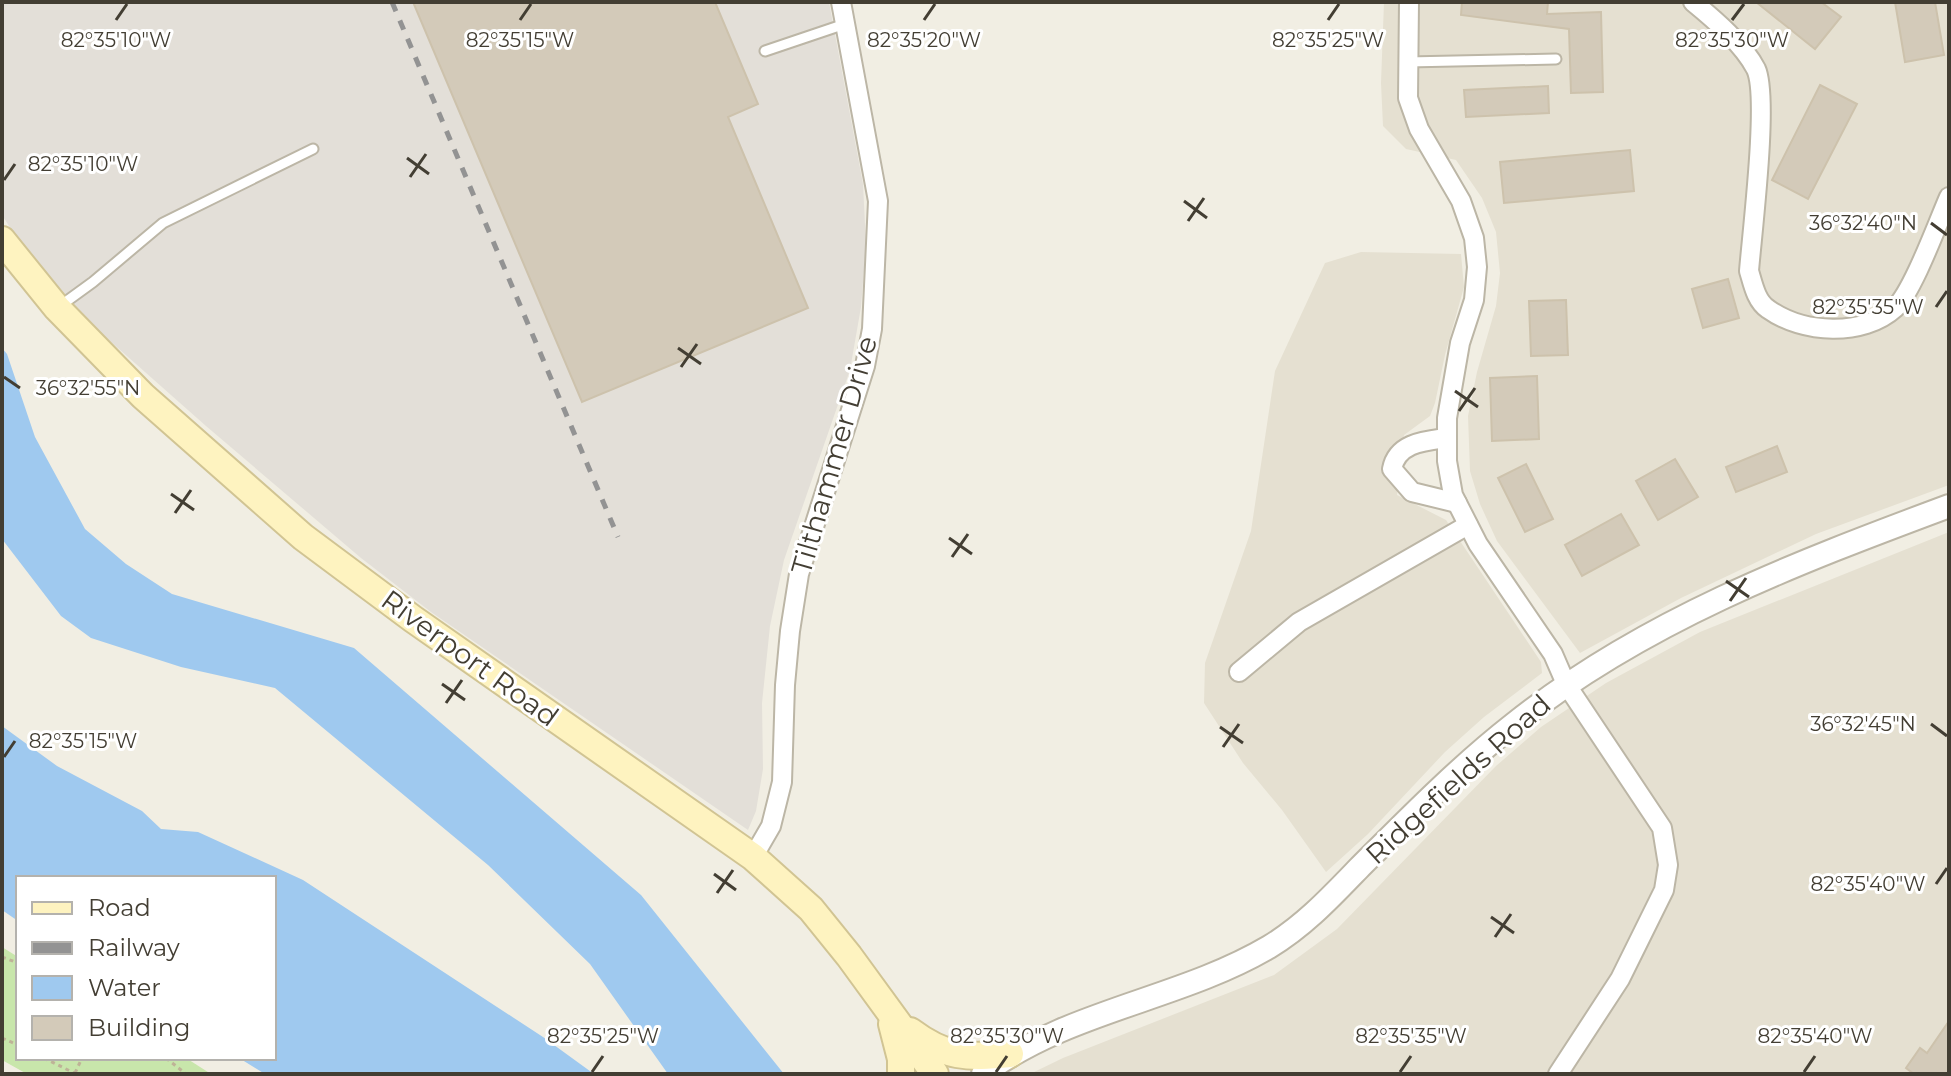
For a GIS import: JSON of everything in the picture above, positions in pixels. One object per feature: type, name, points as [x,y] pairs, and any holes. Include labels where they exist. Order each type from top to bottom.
[{"type":"main road","name":"Riverport Road","points":[[2,240],[57,308],[143,396],[303,537],[413,619],[753,857],[811,909],[935,1074]]},
{"type":"main road","points":[[885,1006],[911,1032],[935,1048],[955,1056],[975,1058],[1010,1054]]},
{"type":"main road","points":[[885,1006],[896,1035],[901,1074]]},
{"type":"street","name":"Tilthammer Drive","points":[[753,857],[771,826],[782,782],[785,685],[799,574],[865,366],[872,329],[878,201],[841,2]]},
{"type":"street","points":[[1409,2],[1408,98],[1419,129],[1461,201],[1474,238],[1477,267],[1474,300],[1460,343],[1452,384],[1446,438],[1447,461],[1457,503],[1468,525],[1553,654],[1566,684],[1662,828],[1668,865],[1664,890],[1620,979],[1558,1074]]},
{"type":"street","points":[[1693,2],[1744,53],[1757,71],[1760,118],[1749,271],[1755,292],[1767,309],[1801,324],[1832,328],[1859,328],[1880,319],[1898,306],[1949,197]]},
{"type":"street","points":[[1446,438],[1417,442],[1408,447],[1394,460],[1392,469],[1412,492],[1457,503]]},
{"type":"street","name":"Ridgefields Road","points":[[983,1074],[1010,1054],[1092,1016],[1229,966],[1268,948],[1331,898],[1475,756],[1566,684],[1624,647],[1738,588],[1949,506]]},
{"type":"street","points":[[1239,672],[1299,622],[1468,525]]},
{"type":"lane","points":[[765,51],[845,24]]},
{"type":"lane","points":[[1407,62],[1556,59]]},
{"type":"lane","points":[[57,308],[163,223],[313,149]]},
{"type":"path","points":[[48,1060],[76,1074]]},
{"type":"path","points":[[168,1060],[186,1074]]},
{"type":"shaded area","points":[[2,2],[829,2],[863,184],[866,245],[861,307],[850,370],[784,560],[770,626],[762,703],[763,769],[756,811],[748,830],[431,612],[361,558],[84,318],[34,265],[2,215]]},
{"type":"shaded area","points":[[1384,2],[1949,2],[1949,485],[1816,534],[1681,598],[1580,653],[1497,541],[1480,504],[1470,471],[1468,416],[1496,306],[1500,273],[1496,232],[1482,198],[1456,160],[1406,149],[1383,126]]},
{"type":"shaded area","points":[[1361,252],[1461,254],[1464,287],[1435,403],[1430,416],[1404,435],[1397,495],[1446,520],[1541,662],[1542,673],[1484,717],[1445,752],[1368,834],[1326,872],[1282,810],[1243,763],[1204,703],[1205,663],[1251,531],[1275,371],[1325,263]]},
{"type":"shaded area","points":[[1949,532],[1949,1074],[1030,1074],[1063,1058],[1274,975],[1337,929],[1496,766],[1541,727],[1606,683],[1700,632]]},
{"type":"green space","points":[[2,947],[16,956],[16,1060],[189,1060],[211,1074],[27,1074],[2,1060]]},
{"type":"water","points":[[2,348],[7,354],[35,437],[85,529],[126,564],[172,594],[354,648],[641,895],[784,1074],[668,1074],[590,964],[488,865],[275,688],[181,667],[91,638],[61,616],[2,539]]},
{"type":"water","points":[[2,726],[57,766],[142,811],[161,829],[198,832],[303,880],[543,1037],[594,1074],[265,1074],[242,1060],[276,1060],[276,876],[16,876],[16,920],[2,910]]},
{"type":"building","points":[[413,2],[715,2],[758,104],[728,117],[808,308],[582,402]]},
{"type":"building","points":[[1462,2],[1548,2],[1547,14],[1601,12],[1603,92],[1571,93],[1569,29],[1461,15]]},
{"type":"building","points":[[1756,2],[1821,2],[1841,17],[1815,49]]},
{"type":"building","points":[[1895,2],[1935,2],[1944,55],[1905,62]]},
{"type":"building","points":[[1820,85],[1857,104],[1808,199],[1772,180]]},
{"type":"building","points":[[1548,86],[1549,113],[1466,117],[1464,90]]},
{"type":"building","points":[[1630,150],[1634,191],[1504,203],[1500,162]]},
{"type":"building","points":[[1728,279],[1739,318],[1703,328],[1692,289]]},
{"type":"building","points":[[1566,300],[1568,355],[1531,356],[1529,301]]},
{"type":"building","points":[[1537,376],[1539,439],[1492,441],[1490,378]]},
{"type":"building","points":[[1777,446],[1787,472],[1736,492],[1726,467]]},
{"type":"building","points":[[1675,459],[1698,497],[1658,520],[1636,481]]},
{"type":"building","points":[[1526,464],[1553,519],[1525,532],[1498,478]]},
{"type":"building","points":[[1621,514],[1639,545],[1582,576],[1565,545]]},
{"type":"building","points":[[1949,1021],[1949,1074],[1914,1074],[1906,1068],[1920,1048],[1927,1053]]},
{"type":"railway","points":[[392,2],[618,537]]}]
